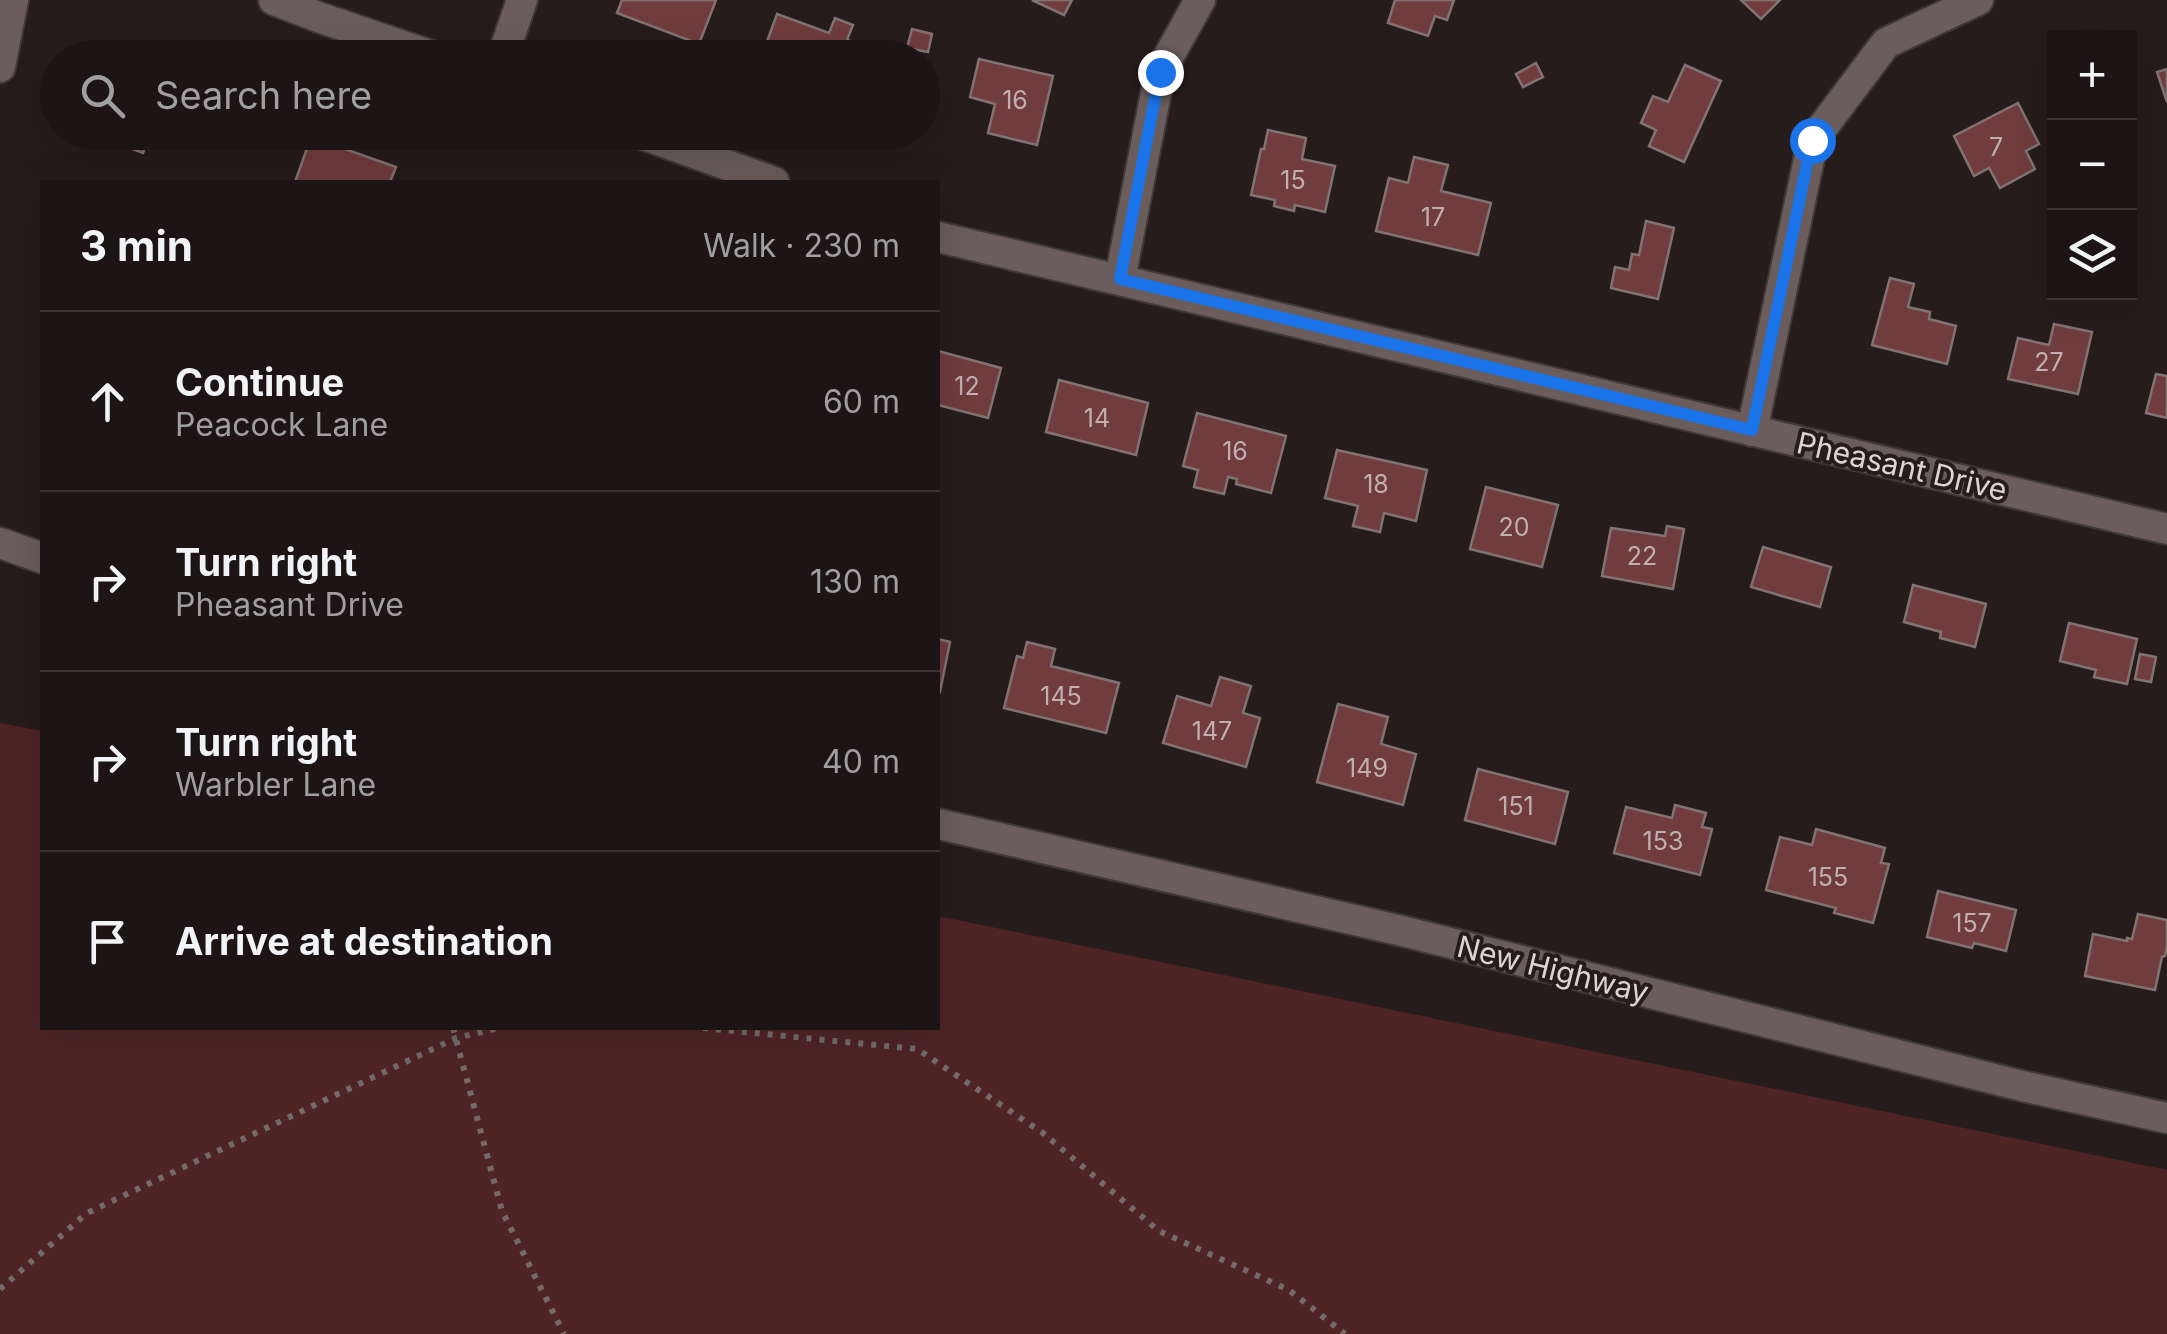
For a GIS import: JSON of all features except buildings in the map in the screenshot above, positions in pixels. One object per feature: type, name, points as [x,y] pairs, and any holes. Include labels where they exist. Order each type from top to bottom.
[{"type":"street","points":[[0,67],[13,0]]},
{"type":"street","points":[[274,0],[387,40]]},
{"type":"street","points":[[508,40],[522,0]]},
{"type":"street","points":[[1120,279],[1160,72],[1200,0]]},
{"type":"street","points":[[1752,430],[1812,140],[1886,43],[1978,0]]},
{"type":"street","points":[[686,150],[768,180]]},
{"type":"street","name":"Pheasant Drive","points":[[940,237],[2167,529]]},
{"type":"street","points":[[0,543],[40,557]]},
{"type":"street","name":"New Highway","points":[[940,824],[1398,930],[2022,1086],[2167,1118]]},
{"type":"path","points":[[454,1030],[502,1211],[564,1334]]},
{"type":"path","points":[[0,1289],[87,1213],[456,1038],[490,1030]]},
{"type":"path","points":[[722,1030],[917,1050],[1043,1133],[1159,1230],[1288,1290],[1345,1334]]},
{"type":"shaded area","points":[[0,723],[40,731],[40,1030],[940,1030],[940,916],[2167,1170],[2167,1334],[0,1334]]},
{"type":"route","points":[[1160,72],[1120,279],[1752,430],[1812,140]]}]
